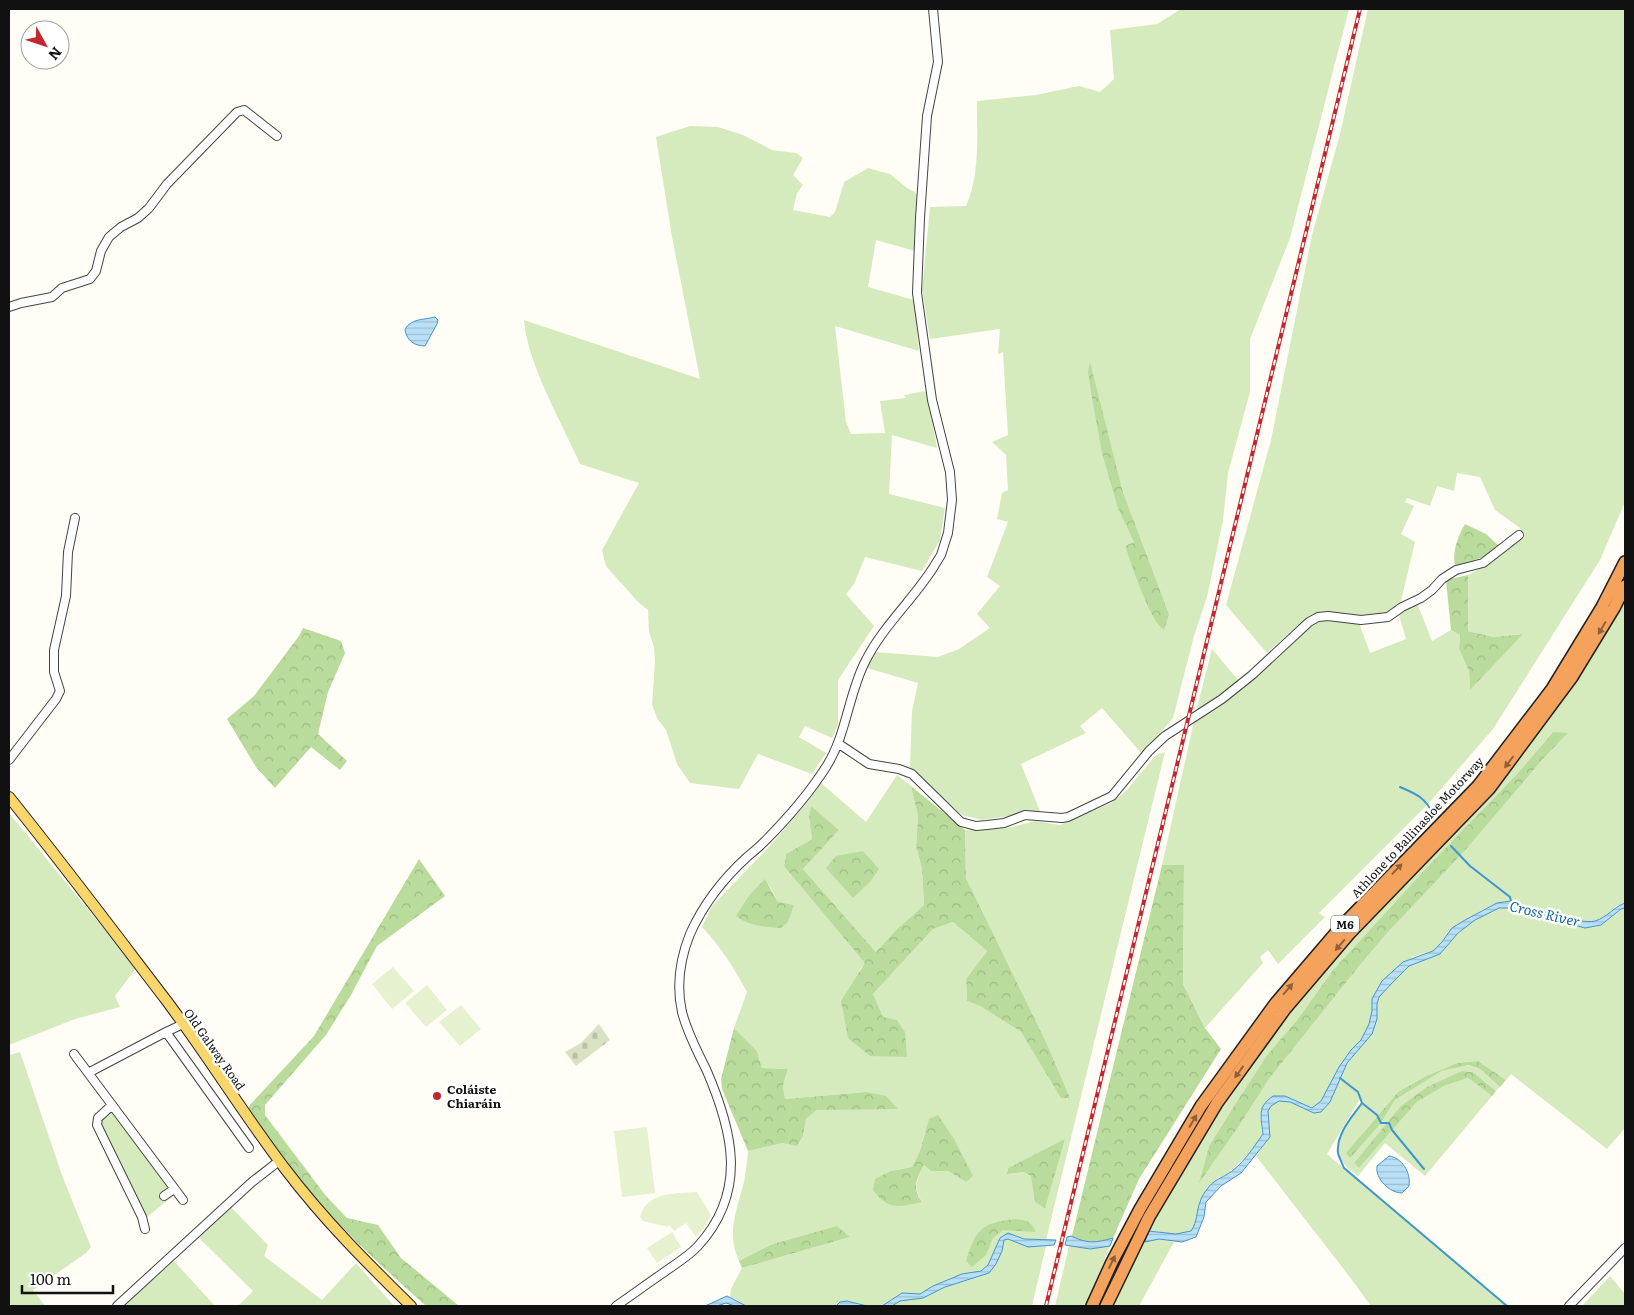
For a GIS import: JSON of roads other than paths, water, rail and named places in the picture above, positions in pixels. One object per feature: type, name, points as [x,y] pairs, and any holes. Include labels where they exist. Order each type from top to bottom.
[{"type":"highway","name":"Athlone to Ballinasloe Motorway","points":[[1092,1306],[1140,1208],[1207,1098],[1275,1004],[1340,928],[1478,786],[1552,689],[1602,607],[1625,562]]},
{"type":"highway","name":"Athlone to Ballinasloe Motorway","points":[[1106,1306],[1150,1217],[1222,1095],[1285,1009],[1350,934],[1489,789],[1572,677],[1614,608],[1625,586]]},
{"type":"main road","name":"Old Galway Road","points":[[9,797],[122,941],[279,1161],[337,1232],[411,1306]]},
{"type":"street","points":[[616,1306],[696,1248],[716,1222],[728,1192],[732,1175],[729,1132],[682,1012],[679,973],[691,933],[702,910],[718,888],[774,831],[827,766],[839,744],[851,699],[863,666],[874,644],[934,568],[943,548],[951,513],[950,472],[932,400],[917,293],[927,116],[938,62],[933,9]]},
{"type":"street","points":[[9,307],[52,297],[62,288],[90,279],[96,271],[101,251],[109,237],[138,218],[149,208],[167,184],[238,112],[244,110],[251,114],[277,136]]},
{"type":"street","points":[[9,760],[60,691],[54,672],[54,650],[66,596],[68,552],[75,518]]},
{"type":"street","points":[[839,744],[869,764],[899,769],[912,774],[961,822],[976,826],[987,826],[1004,823],[1025,815],[1062,818],[1072,816],[1112,796],[1149,751],[1165,736],[1222,699],[1252,675],[1309,622],[1318,617],[1328,616],[1370,620],[1388,617],[1432,590],[1442,579],[1456,570],[1483,563],[1519,535]]},
{"type":"street","points":[[88,1073],[182,1024]]},
{"type":"street","points":[[166,1032],[249,1148]]},
{"type":"street","points":[[74,1054],[183,1200]]},
{"type":"street","points":[[112,1105],[98,1118],[97,1125],[146,1229]]},
{"type":"street","points":[[116,1306],[252,1182],[279,1161]]},
{"type":"street","points":[[164,1196],[174,1189]]},
{"type":"street","points":[[1570,1306],[1625,1248]]},
{"type":"water","points":[[435,317],[438,320],[437,324],[425,346],[414,344],[406,333],[405,329],[408,325],[415,321]]},
{"type":"water","name":"Cross River","points":[[1511,901],[1566,918],[1588,921],[1595,921],[1625,903],[1625,908],[1601,925],[1585,928],[1510,908],[1499,908],[1475,920],[1458,933],[1440,954],[1409,966],[1379,997],[1377,1019],[1372,1034],[1347,1063],[1330,1102],[1321,1112],[1314,1113],[1290,1102],[1279,1101],[1271,1106],[1268,1111],[1270,1137],[1241,1173],[1221,1186],[1206,1202],[1204,1217],[1196,1237],[1182,1242],[1159,1239],[1145,1242],[1148,1231],[1176,1234],[1191,1231],[1195,1224],[1202,1196],[1214,1182],[1237,1167],[1263,1134],[1261,1112],[1268,1100],[1273,1096],[1285,1096],[1312,1108],[1321,1101],[1339,1067],[1361,1040],[1369,1024],[1372,999],[1382,981],[1403,962],[1433,951],[1452,928],[1497,903]]},
{"type":"water","points":[[1389,1156],[1394,1157],[1405,1166],[1409,1176],[1409,1186],[1402,1193],[1388,1188],[1378,1176],[1377,1166]]},
{"type":"water","points":[[1008,1233],[1024,1239],[1056,1240],[1054,1245],[1028,1247],[1008,1239],[1004,1240],[1002,1251],[989,1273],[945,1287],[923,1298],[900,1301],[892,1306],[882,1306],[902,1293],[920,1294],[933,1286],[962,1274],[981,1271],[988,1265],[1000,1238]]},
{"type":"water","points":[[1071,1236],[1092,1242],[1113,1238],[1110,1246],[1090,1249],[1065,1245],[1067,1237]]},
{"type":"water","points":[[727,1296],[746,1306],[735,1306],[726,1303],[717,1306],[705,1306]]},
{"type":"water","points":[[847,1301],[867,1306],[836,1306],[840,1302]]},
{"type":"waterway","points":[[1400,787],[1420,797],[1433,814]]},
{"type":"waterway","name":"Cross River","points":[[1451,846],[1470,866],[1510,897],[1511,901]]},
{"type":"waterway","points":[[1340,1078],[1358,1092],[1362,1103],[1345,1126],[1338,1146],[1338,1153],[1344,1168],[1507,1306]]},
{"type":"waterway","points":[[1362,1103],[1377,1115],[1381,1123],[1389,1123],[1392,1130],[1424,1169]]},
{"type":"railway","points":[[1046,1306],[1360,9]]},
{"type":"place","name":"Coláiste Chiaráin","points":[[437,1096]]}]
